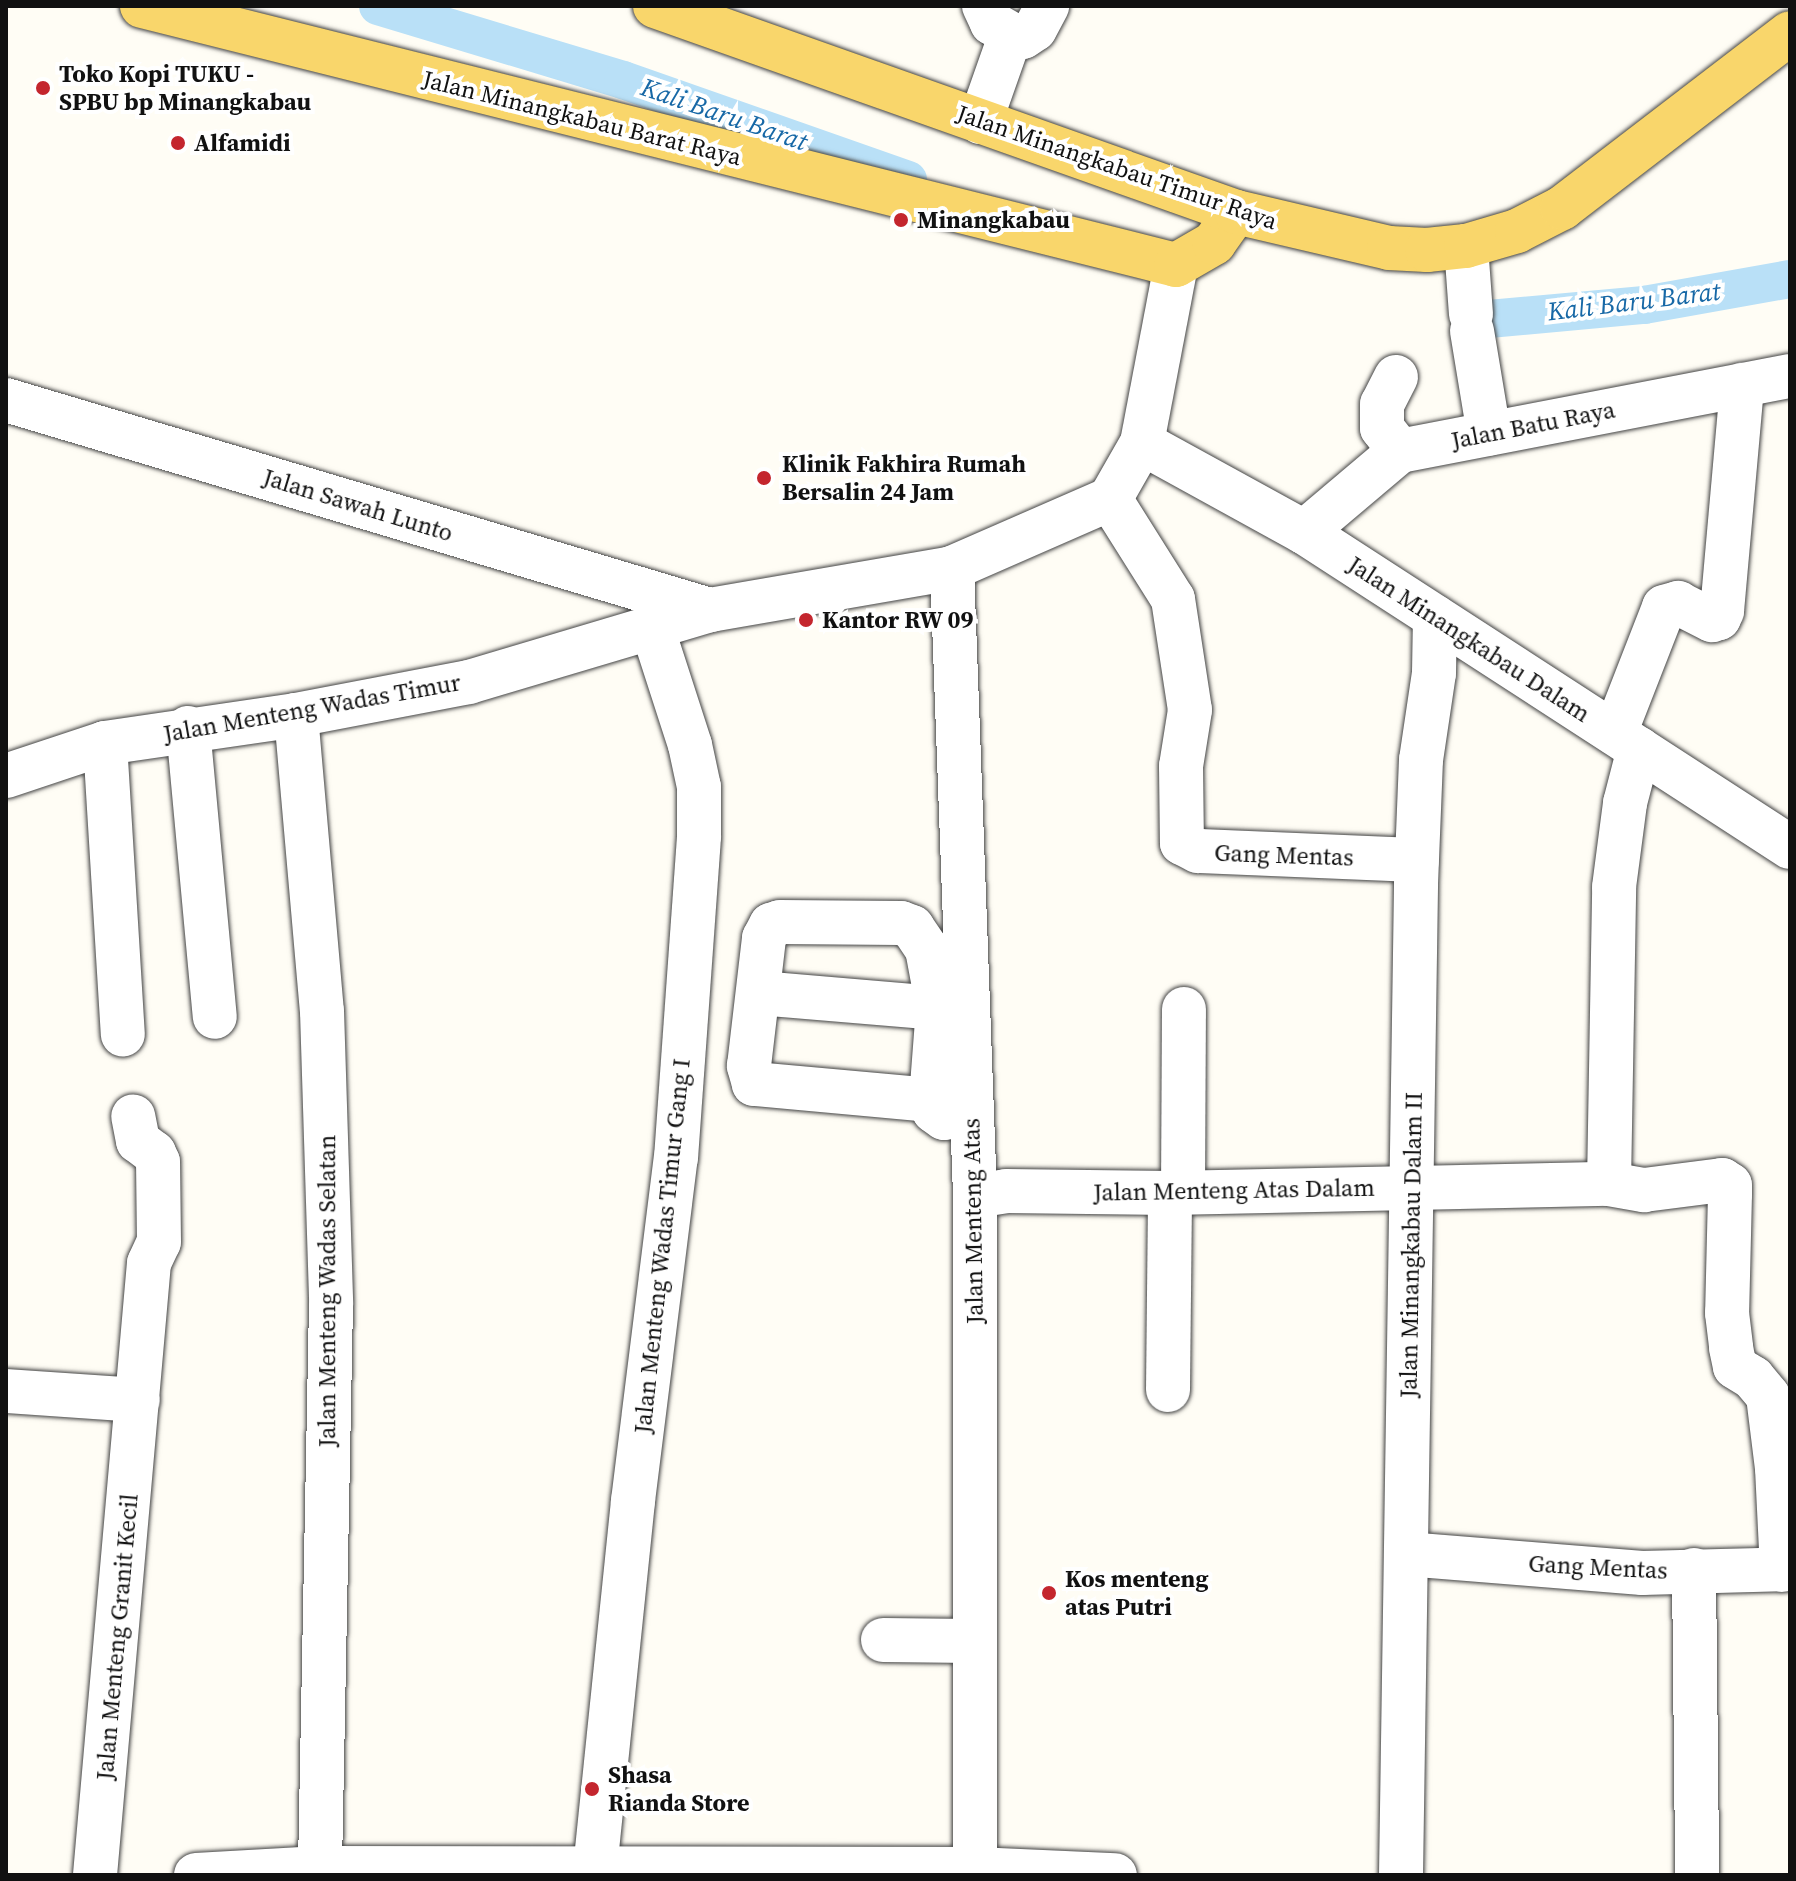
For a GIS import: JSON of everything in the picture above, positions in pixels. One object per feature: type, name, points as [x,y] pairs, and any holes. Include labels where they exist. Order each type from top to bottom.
[{"type":"main road","name":"Jalan Minangkabau Barat Raya","points":[[142,6],[1176,265]]},
{"type":"main road","name":"Jalan Minangkabau Timur Raya","points":[[655,6],[1236,212],[1389,248],[1427,250],[1466,246],[1517,231],[1562,208],[1780,40]]},
{"type":"main road","points":[[1780,40],[1785,6]]},
{"type":"main road","points":[[1176,265],[1214,243],[1236,212]]},
{"type":"street","points":[[980,122],[998,20],[1023,37],[1035,29],[1047,6]]},
{"type":"street","points":[[1466,246],[1471,322],[1489,434]]},
{"type":"street","points":[[1110,499],[1142,443],[1176,265]]},
{"type":"street","name":"Jalan Batu Raya","points":[[1304,532],[1400,451],[1790,376]]},
{"type":"street","points":[[1396,377],[1382,404],[1382,428],[1400,451]]},
{"type":"street","points":[[1609,1184],[1614,887],[1625,803],[1627,741],[1664,607],[1678,603],[1712,620],[1719,618],[1722,611],[1742,385]]},
{"type":"street","name":"Jalan Sawah Lunto","points":[[6,400],[710,610]]},
{"type":"street","name":"Jalan Minangkabau Dalam","points":[[1142,443],[1304,532],[1790,847]]},
{"type":"street","name":"Jalan Menteng Wadas Timur","points":[[6,776],[105,743],[188,728],[296,715],[469,682],[710,610],[952,568],[1110,499]]},
{"type":"street","name":"Gang Mentas","points":[[1110,499],[1173,599],[1190,710],[1181,766],[1182,843],[1198,851],[1417,860]]},
{"type":"street","name":"Jalan Menteng Atas","points":[[952,568],[951,1107],[975,1196],[975,1872]]},
{"type":"street","name":"Jalan Minangkabau Dalam II","points":[[1401,1875],[1417,860],[1421,760],[1434,673],[1435,617]]},
{"type":"street","name":"Jalan Menteng Wadas Timur Gang I","points":[[595,1869],[633,1501],[676,1158],[699,836],[699,787],[690,745],[652,627]]},
{"type":"street","name":"Jalan Menteng Wadas Selatan","points":[[296,715],[322,1011],[331,1304],[320,1868]]},
{"type":"street","points":[[188,728],[215,1017]]},
{"type":"street","points":[[105,743],[123,1034]]},
{"type":"street","points":[[780,922],[901,923],[912,927],[927,949],[951,1107],[754,1084],[749,1066],[759,993],[764,938],[771,925],[780,922]]},
{"type":"street","points":[[759,993],[938,1008]]},
{"type":"street","points":[[1168,1390],[1184,1009]]},
{"type":"street","name":"Jalan Menteng Granit Kecil","points":[[95,1875],[149,1263],[159,1242],[160,1172],[154,1153],[138,1141],[133,1116]]},
{"type":"street","name":"Jalan Menteng Atas Dalam","points":[[975,1196],[1006,1191],[1177,1192],[1609,1184],[1644,1190],[1722,1180],[1730,1185],[1727,1313],[1731,1348],[1735,1367],[1753,1378],[1768,1396],[1786,1570]]},
{"type":"street","points":[[6,1391],[138,1400]]},
{"type":"street","name":"Gang Mentas","points":[[1406,1554],[1642,1573],[1786,1570]]},
{"type":"street","points":[[1694,1570],[1697,1875]]},
{"type":"street","points":[[883,1640],[973,1641]]},
{"type":"street","points":[[196,1875],[320,1868],[1115,1875]]},
{"type":"waterway","name":"Kali Baru Barat","points":[[378,6],[623,80],[908,180]]},
{"type":"waterway","name":"Kali Baru Barat","points":[[1478,320],[1644,305],[1790,279]]},
{"type":"place","name":"Toko Kopi TUKU - SPBU bp Minangkabau","points":[[43,88]]},
{"type":"place","name":"Alfamidi","points":[[178,143]]},
{"type":"place","name":"Minangkabau","points":[[901,220]]},
{"type":"place","name":"Klinik Fakhira Rumah Bersalin 24 Jam","points":[[764,478]]},
{"type":"place","name":"Kantor RW 09","points":[[806,620]]},
{"type":"place","name":"Kos menteng atas Putri","points":[[1049,1593]]},
{"type":"place","name":"Shasa Rianda Store","points":[[592,1789]]}]
